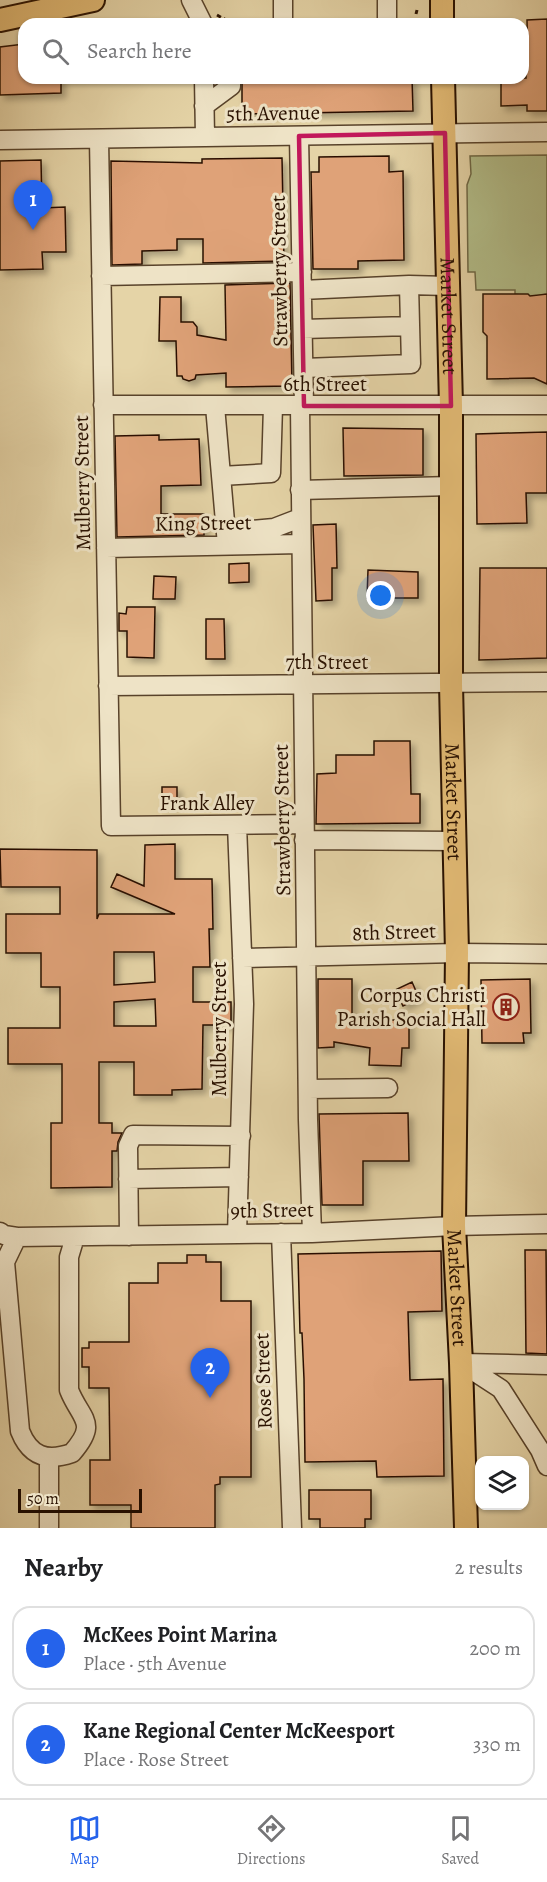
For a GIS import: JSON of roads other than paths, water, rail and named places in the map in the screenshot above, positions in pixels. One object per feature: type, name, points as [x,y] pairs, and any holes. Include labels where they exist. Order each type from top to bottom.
[{"type":"main road","points":[[0,20],[93,0]]},
{"type":"main road","points":[[442,0],[442,18]]},
{"type":"main road","name":"Market Street","points":[[443,84],[451,406],[451,684],[457,953],[454,1226],[466,1528]]},
{"type":"street","points":[[191,0],[208,18]]},
{"type":"street","points":[[283,0],[283,18]]},
{"type":"street","points":[[387,0],[387,18]]},
{"type":"street","points":[[204,84],[205,137]]},
{"type":"street","points":[[204,106],[231,84]]},
{"type":"street","name":"5th Avenue","points":[[0,140],[547,132]]},
{"type":"street","name":"Strawberry Street","points":[[299,136],[304,368],[300,544],[312,1233]]},
{"type":"street","name":"Mulberry Street","points":[[99,139],[111,826]]},
{"type":"street","points":[[101,276],[302,272]]},
{"type":"street","points":[[302,290],[409,285],[448,286]]},
{"type":"street","points":[[304,368],[411,364],[409,285]]},
{"type":"street","points":[[303,329],[410,326]]},
{"type":"street","name":"6th Street","points":[[103,405],[547,405]]},
{"type":"street","points":[[215,406],[226,539],[274,528],[300,518]]},
{"type":"street","points":[[221,476],[272,473],[273,406]]},
{"type":"street","points":[[300,490],[451,486]]},
{"type":"street","name":"King Street","points":[[106,548],[226,539],[300,544]]},
{"type":"street","name":"7th Street","points":[[108,686],[547,682]]},
{"type":"street","name":"Mulberry Street","points":[[237,825],[244,1004],[237,1234]]},
{"type":"street","name":"Frank Alley","points":[[111,826],[237,825],[304,832],[454,841]]},
{"type":"street","name":"8th Street","points":[[242,958],[457,953],[547,954]]},
{"type":"street","points":[[308,1089],[388,1089]]},
{"type":"street","points":[[129,1236],[128,1146],[133,1135],[241,1136]]},
{"type":"street","points":[[128,1179],[239,1177]]},
{"type":"street","name":"9th Street","points":[[8,1235],[75,1237],[312,1233],[547,1224]]},
{"type":"street","name":"Rose Street","points":[[281,1233],[292,1528]]},
{"type":"street","points":[[8,1235],[5,1262],[21,1431],[25,1443],[36,1454],[49,1457],[72,1453],[87,1431],[85,1418],[69,1390],[69,1257],[75,1237]]},
{"type":"street","points":[[461,1363],[547,1365]]},
{"type":"street","points":[[461,1363],[501,1389],[545,1456]]},
{"type":"street","points":[[49,1457],[49,1528]]},
{"type":"place","name":"McKees Point Marina","points":[[33,230]]},
{"type":"place","name":"Corpus Christi Parish Social Hall","points":[[506,1007]]},
{"type":"place","name":"Kane Regional Center McKeesport","points":[[210,1398]]}]
